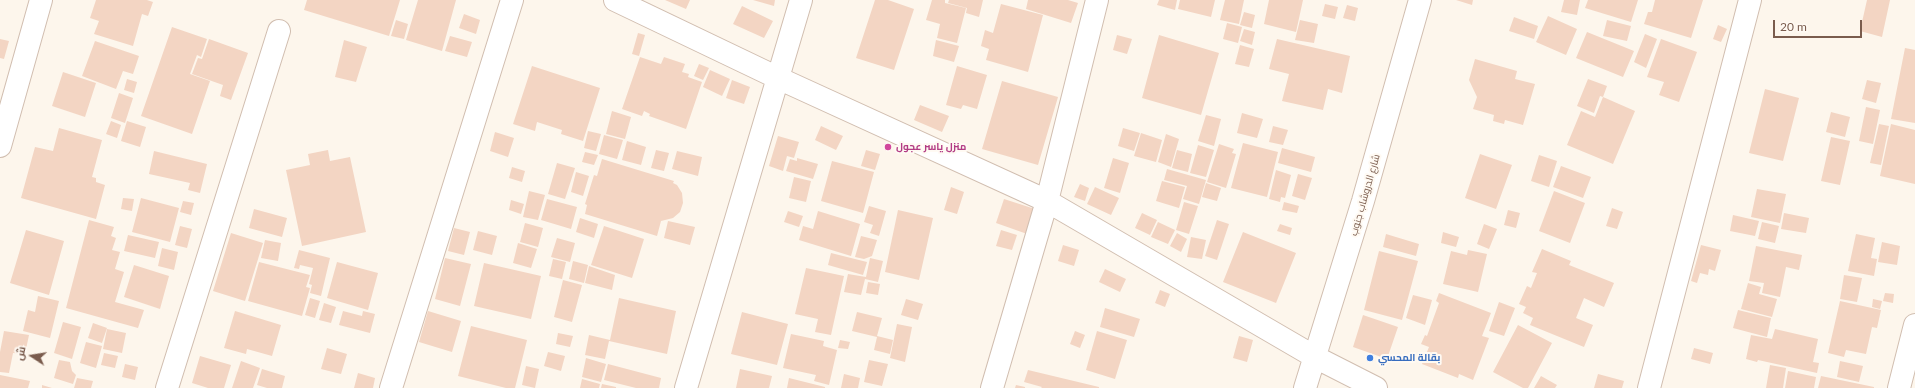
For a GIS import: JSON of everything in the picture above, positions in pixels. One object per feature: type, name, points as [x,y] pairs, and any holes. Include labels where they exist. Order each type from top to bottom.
[{"type":"street","points":[[0,146],[41,0]]},
{"type":"street","points":[[391,388],[512,0]]},
{"type":"street","points":[[615,0],[778,78],[1047,201],[1314,357],[1376,388]]},
{"type":"street","points":[[686,388],[801,0]]},
{"type":"street","points":[[992,388],[1047,201],[1097,0]]},
{"type":"street","name":"شارع الدروشاب جنوب","points":[[1305,388],[1363,201],[1420,0]]},
{"type":"street","points":[[1649,388],[1750,0]]},
{"type":"street","points":[[167,388],[279,31]]},
{"type":"street","points":[[1899,388],[1915,325]]},
{"type":"building","points":[[96,0],[147,0],[153,2],[148,16],[142,14],[133,46],[94,34],[99,21],[90,18]]},
{"type":"building","points":[[307,0],[400,0],[389,36],[304,10]]},
{"type":"building","points":[[418,0],[456,0],[442,51],[406,40]]},
{"type":"building","points":[[665,0],[690,0],[686,9]]},
{"type":"building","points":[[753,0],[775,0],[774,6]]},
{"type":"building","points":[[875,0],[888,0],[914,9],[894,70],[856,58]]},
{"type":"building","points":[[932,0],[945,0],[945,3],[966,8],[957,43],[937,38],[940,24],[926,20]]},
{"type":"building","points":[[949,0],[983,0],[979,17],[966,13],[967,8],[948,3]]},
{"type":"building","points":[[1028,0],[1068,0],[1078,3],[1071,23],[1026,9]]},
{"type":"building","points":[[1159,0],[1177,0],[1175,10],[1157,5]]},
{"type":"building","points":[[1180,0],[1215,0],[1211,17],[1178,9]]},
{"type":"building","points":[[1225,0],[1244,0],[1239,24],[1220,20]]},
{"type":"building","points":[[1269,0],[1303,0],[1296,32],[1264,24]]},
{"type":"building","points":[[1456,0],[1473,0],[1472,5]]},
{"type":"building","points":[[1564,0],[1580,0],[1577,15],[1561,12]]},
{"type":"building","points":[[1588,0],[1638,0],[1631,22],[1585,8]]},
{"type":"building","points":[[1655,0],[1703,0],[1691,38],[1644,24],[1648,12],[1652,12]]},
{"type":"building","points":[[1867,0],[1890,0],[1882,37],[1860,31]]},
{"type":"building","points":[[1001,4],[1043,15],[1028,72],[986,60],[989,49],[981,46],[985,30],[993,33]]},
{"type":"building","points":[[1325,4],[1338,7],[1335,19],[1322,16]]},
{"type":"building","points":[[1347,5],[1358,8],[1355,21],[1343,18]]},
{"type":"building","points":[[742,6],[773,21],[764,38],[733,24]]},
{"type":"building","points":[[1244,12],[1255,15],[1252,28],[1240,25]]},
{"type":"building","points":[[464,14],[480,20],[476,34],[459,28]]},
{"type":"building","points":[[1548,16],[1577,29],[1566,55],[1536,42]]},
{"type":"building","points":[[1514,17],[1538,26],[1534,39],[1509,31]]},
{"type":"building","points":[[396,20],[408,24],[404,39],[391,36]]},
{"type":"building","points":[[1300,20],[1318,24],[1314,43],[1295,40]]},
{"type":"building","points":[[1607,20],[1631,26],[1627,41],[1603,36]]},
{"type":"building","points":[[1227,23],[1242,27],[1238,43],[1223,39]]},
{"type":"building","points":[[1718,25],[1727,29],[1721,42],[1713,39]]},
{"type":"building","points":[[172,27],[207,39],[201,57],[197,55],[190,74],[210,81],[192,134],[141,116]]},
{"type":"building","points":[[1244,29],[1255,32],[1252,45],[1240,41]]},
{"type":"building","points":[[1587,32],[1634,51],[1623,77],[1576,58]]},
{"type":"building","points":[[638,33],[645,35],[639,56],[632,54]]},
{"type":"building","points":[[1645,34],[1657,39],[1646,68],[1634,62]]},
{"type":"building","points":[[1117,35],[1132,39],[1127,54],[1113,50]]},
{"type":"building","points":[[1159,35],[1219,53],[1201,115],[1142,98]]},
{"type":"building","points":[[450,36],[472,42],[467,57],[445,51]]},
{"type":"building","points":[[0,39],[9,41],[4,59],[0,58]]},
{"type":"building","points":[[209,39],[248,53],[231,100],[220,96],[223,85],[192,74],[198,58],[202,59]]},
{"type":"building","points":[[1277,39],[1350,56],[1342,93],[1328,89],[1323,110],[1282,101],[1289,74],[1269,69]]},
{"type":"building","points":[[1661,39],[1697,52],[1679,102],[1659,95],[1664,82],[1647,77]]},
{"type":"building","points":[[344,40],[367,47],[356,82],[335,77]]},
{"type":"building","points":[[936,40],[959,46],[954,62],[933,56]]},
{"type":"building","points":[[95,41],[139,56],[133,74],[123,71],[116,89],[82,76]]},
{"type":"building","points":[[1240,45],[1254,49],[1249,67],[1235,64]]},
{"type":"building","points":[[1905,48],[1915,50],[1915,123],[1891,119]]},
{"type":"building","points":[[640,57],[661,64],[664,57],[685,64],[682,72],[689,74],[688,77],[702,82],[686,129],[649,116],[650,114],[644,111],[642,116],[622,109]]},
{"type":"building","points":[[1475,59],[1517,71],[1515,79],[1535,84],[1523,125],[1505,120],[1504,124],[1493,121],[1494,115],[1473,109],[1477,97],[1469,80]]},
{"type":"building","points":[[699,64],[709,68],[703,80],[694,76]]},
{"type":"building","points":[[532,66],[600,88],[583,141],[561,134],[562,130],[537,122],[535,131],[513,124]]},
{"type":"building","points":[[957,66],[987,75],[977,109],[963,105],[961,109],[946,105]]},
{"type":"building","points":[[710,70],[730,79],[722,96],[703,87]]},
{"type":"building","points":[[63,72],[96,83],[85,117],[52,106]]},
{"type":"building","points":[[127,79],[137,82],[134,93],[124,90]]},
{"type":"building","points":[[1588,79],[1607,86],[1603,97],[1600,96],[1594,113],[1577,106]]},
{"type":"building","points":[[732,80],[750,87],[744,104],[726,98]]},
{"type":"building","points":[[1867,80],[1881,83],[1876,103],[1862,99]]},
{"type":"building","points":[[1002,81],[1058,97],[1038,165],[982,149]]},
{"type":"building","points":[[1765,89],[1799,98],[1783,161],[1749,153]]},
{"type":"building","points":[[119,93],[133,98],[125,123],[111,118]]},
{"type":"building","points":[[1603,97],[1635,111],[1613,164],[1567,145],[1581,111],[1595,117]]},
{"type":"building","points":[[920,105],[949,116],[942,132],[914,120]]},
{"type":"building","points":[[1866,107],[1880,110],[1873,144],[1859,141]]},
{"type":"building","points":[[612,111],[631,117],[625,139],[606,134]]},
{"type":"building","points":[[1831,112],[1850,117],[1845,137],[1826,132]]},
{"type":"building","points":[[1242,113],[1263,119],[1257,138],[1237,133]]},
{"type":"building","points":[[1206,115],[1221,119],[1214,146],[1198,141]]},
{"type":"building","points":[[111,121],[121,125],[117,138],[106,134]]},
{"type":"building","points":[[127,121],[146,127],[140,147],[121,141]]},
{"type":"building","points":[[1879,124],[1889,126],[1881,165],[1870,163]]},
{"type":"building","points":[[1891,124],[1915,130],[1915,184],[1880,176]]},
{"type":"building","points":[[821,126],[843,136],[836,150],[815,140]]},
{"type":"building","points":[[1273,126],[1288,130],[1283,145],[1269,142]]},
{"type":"building","points":[[59,128],[102,140],[92,177],[96,178],[96,182],[105,185],[96,219],[21,198],[35,147],[53,151]]},
{"type":"building","points":[[1123,128],[1140,133],[1134,151],[1118,146]]},
{"type":"building","points":[[588,131],[601,134],[596,151],[584,148]]},
{"type":"building","points":[[495,132],[514,138],[508,157],[490,151]]},
{"type":"building","points":[[1141,133],[1162,140],[1156,162],[1134,156]]},
{"type":"building","points":[[1166,134],[1179,139],[1171,167],[1158,162]]},
{"type":"building","points":[[604,135],[623,140],[617,159],[599,154]]},
{"type":"building","points":[[778,136],[799,142],[794,158],[787,156],[783,171],[769,166]]},
{"type":"building","points":[[1831,137],[1850,141],[1840,185],[1821,181]]},
{"type":"building","points":[[627,141],[646,147],[641,165],[622,160]]},
{"type":"building","points":[[1243,143],[1278,152],[1267,197],[1231,188]]},
{"type":"building","points":[[1219,144],[1234,149],[1232,153],[1236,154],[1226,188],[1207,182]]},
{"type":"building","points":[[1198,145],[1214,150],[1206,177],[1190,173]]},
{"type":"building","points":[[1282,148],[1315,157],[1311,172],[1278,163]]},
{"type":"building","points":[[328,150],[330,161],[350,157],[366,232],[302,246],[286,170],[310,165],[308,154]]},
{"type":"building","points":[[656,150],[669,153],[664,171],[651,168]]},
{"type":"building","points":[[866,150],[880,154],[875,170],[861,166]]},
{"type":"building","points":[[1177,150],[1192,154],[1188,172],[1172,168]]},
{"type":"building","points":[[154,151],[207,164],[200,193],[188,190],[190,183],[149,174]]},
{"type":"building","points":[[677,151],[702,157],[698,176],[672,169]]},
{"type":"building","points":[[585,152],[598,155],[594,165],[582,162]]},
{"type":"building","points":[[1480,154],[1512,165],[1496,209],[1465,198]]},
{"type":"building","points":[[1539,155],[1557,161],[1549,187],[1531,181]]},
{"type":"building","points":[[797,158],[818,164],[813,179],[786,171],[790,159],[797,161]]},
{"type":"building","points":[[1113,158],[1129,163],[1120,193],[1104,188]]},
{"type":"building","points":[[602,159],[674,181],[673,183],[677,185],[682,193],[683,203],[680,212],[673,218],[661,221],[657,236],[585,214],[587,205],[585,204],[594,175],[597,176]]},
{"type":"building","points":[[832,161],[874,172],[863,213],[821,201]]},
{"type":"building","points":[[557,163],[575,168],[565,199],[548,194]]},
{"type":"building","points":[[1561,166],[1591,177],[1583,198],[1553,187]]},
{"type":"building","points":[[512,167],[525,171],[522,182],[509,178]]},
{"type":"building","points":[[1167,169],[1206,180],[1199,204],[1183,199],[1187,186],[1164,180]]},
{"type":"building","points":[[1276,170],[1291,175],[1285,198],[1281,197],[1280,202],[1269,199]]},
{"type":"building","points":[[576,172],[589,176],[583,196],[571,192]]},
{"type":"building","points":[[1298,174],[1312,178],[1305,200],[1292,196]]},
{"type":"building","points":[[794,177],[811,181],[806,202],[789,198]]},
{"type":"building","points":[[1162,181],[1185,187],[1179,208],[1156,201]]},
{"type":"building","points":[[1206,183],[1221,188],[1217,201],[1202,197]]},
{"type":"building","points":[[1080,184],[1089,188],[1085,201],[1074,197]]},
{"type":"building","points":[[951,187],[964,192],[957,214],[944,210]]},
{"type":"building","points":[[1095,187],[1119,198],[1111,215],[1087,204]]},
{"type":"building","points":[[1757,189],[1786,194],[1780,223],[1751,217]]},
{"type":"building","points":[[529,191],[545,195],[538,220],[523,217]]},
{"type":"building","points":[[1554,191],[1585,203],[1570,243],[1539,231]]},
{"type":"building","points":[[123,198],[134,199],[132,211],[121,209]]},
{"type":"building","points":[[141,198],[179,208],[170,242],[132,232]]},
{"type":"building","points":[[547,199],[577,207],[571,229],[541,220]]},
{"type":"building","points":[[1004,199],[1038,210],[1030,235],[996,223]]},
{"type":"building","points":[[511,200],[524,204],[521,214],[509,210]]},
{"type":"building","points":[[183,201],[194,203],[191,215],[180,212]]},
{"type":"building","points":[[1184,202],[1198,206],[1189,234],[1176,230]]},
{"type":"building","points":[[1284,202],[1299,206],[1297,213],[1282,210]]},
{"type":"building","points":[[869,206],[886,211],[879,236],[870,233],[873,225],[864,222]]},
{"type":"building","points":[[1612,208],[1623,212],[1617,229],[1606,226]]},
{"type":"building","points":[[254,209],[287,218],[282,237],[249,228]]},
{"type":"building","points":[[898,210],[933,218],[919,280],[885,272]]},
{"type":"building","points":[[1508,210],[1520,213],[1516,228],[1504,225]]},
{"type":"building","points":[[788,211],[803,216],[799,227],[784,222]]},
{"type":"building","points":[[818,211],[860,224],[851,256],[799,240],[803,226],[813,229]]},
{"type":"building","points":[[1142,213],[1157,220],[1150,235],[1135,228]]},
{"type":"building","points":[[1784,213],[1809,218],[1806,233],[1781,229]]},
{"type":"building","points":[[1733,215],[1759,221],[1755,236],[1730,231]]},
{"type":"building","points":[[580,218],[598,224],[594,238],[576,232]]},
{"type":"building","points":[[89,220],[114,227],[111,236],[116,238],[112,250],[120,252],[115,269],[124,272],[115,302],[144,310],[138,328],[66,308]]},
{"type":"building","points":[[1217,220],[1229,224],[1217,260],[1205,256]]},
{"type":"building","points":[[668,221],[695,227],[690,245],[664,238]]},
{"type":"building","points":[[1158,222],[1175,230],[1168,244],[1151,237]]},
{"type":"building","points":[[1762,222],[1779,226],[1775,243],[1758,239]]},
{"type":"building","points":[[525,223],[543,228],[538,247],[520,242]]},
{"type":"building","points":[[1280,224],[1292,228],[1290,235],[1277,231]]},
{"type":"building","points":[[1484,224],[1497,229],[1489,249],[1477,244]]},
{"type":"building","points":[[180,226],[192,229],[187,248],[175,245]]},
{"type":"building","points":[[604,226],[644,239],[632,278],[591,265]]},
{"type":"building","points":[[454,228],[470,232],[464,255],[448,251]]},
{"type":"building","points":[[26,230],[64,241],[49,295],[10,283]]},
{"type":"building","points":[[1001,230],[1017,235],[1012,250],[996,246]]},
{"type":"building","points":[[478,231],[497,236],[492,255],[473,250]]},
{"type":"building","points":[[1243,232],[1296,253],[1276,303],[1223,282]]},
{"type":"building","points":[[1443,232],[1459,237],[1456,247],[1441,243]]},
{"type":"building","points":[[231,233],[263,243],[245,301],[213,291]]},
{"type":"building","points":[[1177,233],[1187,239],[1181,252],[1170,246]]},
{"type":"building","points":[[1386,234],[1419,244],[1416,256],[1383,247]]},
{"type":"building","points":[[1856,234],[1875,238],[1871,258],[1877,259],[1874,276],[1848,271]]},
{"type":"building","points":[[128,235],[159,242],[155,258],[124,251]]},
{"type":"building","points":[[861,236],[877,240],[872,256],[864,259],[855,257]]},
{"type":"building","points":[[1191,237],[1206,240],[1202,259],[1187,257]]},
{"type":"building","points":[[557,238],[575,243],[570,262],[551,257]]},
{"type":"building","points":[[265,240],[281,243],[278,261],[261,258]]},
{"type":"building","points":[[1882,242],[1900,246],[1897,265],[1878,262]]},
{"type":"building","points":[[518,243],[537,249],[531,268],[513,263]]},
{"type":"building","points":[[1063,245],[1079,250],[1074,266],[1058,261]]},
{"type":"building","points":[[1701,245],[1721,250],[1715,271],[1709,269],[1708,275],[1700,273],[1697,283],[1691,281]]},
{"type":"building","points":[[1756,246],[1802,255],[1799,270],[1786,267],[1780,297],[1762,293],[1764,283],[1749,281]]},
{"type":"building","points":[[162,248],[178,252],[174,270],[158,266]]},
{"type":"building","points":[[1542,249],[1571,261],[1569,265],[1614,283],[1604,307],[1584,298],[1576,318],[1593,325],[1584,347],[1530,325],[1533,318],[1523,313],[1526,307],[1519,304],[1527,286],[1531,288],[1537,273],[1532,272]]},
{"type":"building","points":[[299,250],[330,258],[321,296],[310,293],[312,285],[309,284],[313,268],[300,265],[299,269],[294,268]]},
{"type":"building","points":[[1468,250],[1487,254],[1478,292],[1443,284],[1451,251],[1467,255]]},
{"type":"building","points":[[1379,251],[1418,261],[1402,320],[1364,310]]},
{"type":"building","points":[[831,253],[867,262],[863,275],[828,265]]},
{"type":"building","points":[[445,258],[471,264],[460,306],[435,299]]},
{"type":"building","points":[[870,258],[883,261],[878,282],[865,279],[861,295],[844,292],[848,274],[866,277]]},
{"type":"building","points":[[553,259],[566,262],[562,279],[549,276]]},
{"type":"building","points":[[573,261],[588,265],[584,283],[569,279]]},
{"type":"building","points":[[259,262],[310,275],[306,287],[310,288],[302,316],[248,301]]},
{"type":"building","points":[[337,262],[378,273],[368,310],[327,298]]},
{"type":"building","points":[[484,263],[541,276],[531,319],[474,306]]},
{"type":"building","points":[[134,265],[169,276],[160,309],[124,297]]},
{"type":"building","points":[[589,266],[615,275],[612,290],[585,283]]},
{"type":"building","points":[[806,268],[844,276],[831,335],[815,332],[818,319],[795,314]]},
{"type":"building","points":[[1105,269],[1126,279],[1120,292],[1099,282]]},
{"type":"building","points":[[1844,275],[1862,278],[1857,302],[1840,299]]},
{"type":"building","points":[[563,280],[582,285],[572,322],[554,317]]},
{"type":"building","points":[[868,282],[880,284],[878,295],[866,293]]},
{"type":"building","points":[[1748,283],[1761,287],[1759,294],[1777,299],[1772,317],[1741,309]]},
{"type":"building","points":[[1160,290],[1170,294],[1165,307],[1155,303]]},
{"type":"building","points":[[1439,293],[1491,313],[1482,336],[1489,338],[1473,380],[1459,374],[1458,378],[1422,364],[1429,347],[1421,344],[1425,335],[1427,336],[1439,303],[1436,301]]},
{"type":"building","points":[[1885,293],[1894,294],[1893,303],[1883,301]]},
{"type":"building","points":[[1413,295],[1432,300],[1425,325],[1406,318]]},
{"type":"building","points":[[38,296],[59,301],[50,338],[23,331],[28,310],[35,312]]},
{"type":"building","points":[[310,298],[320,301],[315,318],[305,315]]},
{"type":"building","points":[[619,298],[676,311],[667,354],[609,341],[605,359],[585,355],[589,335],[610,340]]},
{"type":"building","points":[[906,299],[923,304],[918,320],[901,315]]},
{"type":"building","points":[[1873,299],[1882,301],[1880,309],[1872,307]]},
{"type":"building","points":[[1840,301],[1881,310],[1877,328],[1872,327],[1866,354],[1846,350],[1844,357],[1828,353]]},
{"type":"building","points":[[1499,302],[1515,308],[1504,336],[1489,331]]},
{"type":"building","points":[[324,303],[336,307],[331,323],[319,320]]},
{"type":"building","points":[[1105,308],[1140,319],[1134,337],[1100,327]]},
{"type":"building","points":[[1738,310],[1771,318],[1767,337],[1733,328]]},
{"type":"building","points":[[235,311],[281,325],[272,356],[247,349],[246,354],[224,348]]},
{"type":"building","points":[[343,311],[362,316],[363,311],[375,314],[370,333],[339,325]]},
{"type":"building","points":[[428,311],[461,321],[452,352],[419,342]]},
{"type":"building","points":[[742,312],[788,324],[777,365],[731,354]]},
{"type":"building","points":[[857,312],[882,318],[877,336],[893,340],[890,354],[874,350],[877,337],[852,331]]},
{"type":"building","points":[[1363,315],[1398,327],[1387,359],[1353,347]]},
{"type":"building","points":[[63,322],[81,327],[72,359],[54,353]]},
{"type":"building","points":[[93,323],[107,328],[102,343],[88,338]]},
{"type":"building","points":[[897,324],[912,327],[905,362],[890,358]]},
{"type":"building","points":[[1518,325],[1552,343],[1528,388],[1523,388],[1493,372]]},
{"type":"building","points":[[471,326],[527,340],[515,388],[506,388],[458,376]]},
{"type":"building","points":[[107,329],[126,333],[122,353],[103,349]]},
{"type":"building","points":[[1775,329],[1818,339],[1813,362],[1819,363],[1817,373],[1758,360],[1757,362],[1746,359],[1751,335],[1772,339]]},
{"type":"building","points":[[4,331],[29,335],[25,354],[13,353],[9,373],[0,372],[0,352]]},
{"type":"building","points":[[1075,331],[1085,335],[1080,348],[1070,344]]},
{"type":"building","points":[[1097,331],[1127,340],[1115,379],[1086,370]]},
{"type":"building","points":[[558,333],[573,336],[570,347],[556,344]]},
{"type":"building","points":[[791,334],[824,341],[823,346],[837,350],[829,385],[814,381],[816,375],[783,368]]},
{"type":"building","points":[[1239,336],[1253,340],[1247,362],[1233,358]]},
{"type":"building","points":[[840,340],[850,342],[848,349],[838,348]]},
{"type":"building","points":[[86,342],[102,346],[96,368],[80,363]]},
{"type":"building","points":[[327,348],[347,354],[341,374],[321,369]]},
{"type":"building","points":[[1694,348],[1713,353],[1710,364],[1691,359]]},
{"type":"building","points":[[548,352],[565,356],[561,371],[544,366]]},
{"type":"building","points":[[104,353],[118,356],[115,368],[101,365]]},
{"type":"building","points":[[200,356],[231,365],[224,388],[208,388],[192,383]]},
{"type":"building","points":[[586,358],[606,364],[601,382],[582,377]]},
{"type":"building","points":[[59,360],[70,362],[72,371],[76,375],[73,384],[54,378]]},
{"type":"building","points":[[869,360],[888,364],[882,386],[864,382]]},
{"type":"building","points":[[241,361],[260,368],[253,388],[232,388]]},
{"type":"building","points":[[1840,361],[1863,366],[1859,382],[1837,377]]},
{"type":"building","points":[[125,364],[138,367],[135,380],[122,377]]},
{"type":"building","points":[[608,364],[661,378],[659,388],[636,388],[604,380]]},
{"type":"building","points":[[1770,365],[1786,368],[1783,388],[1766,388]]},
{"type":"building","points":[[526,366],[539,369],[535,388],[522,385]]},
{"type":"building","points":[[262,369],[285,376],[282,388],[267,388],[257,385]]},
{"type":"building","points":[[740,369],[772,376],[769,388],[736,388]]},
{"type":"building","points":[[1028,370],[1099,388],[1041,388],[1042,387],[1024,382]]},
{"type":"building","points":[[1788,371],[1816,377],[1814,388],[1785,388]]},
{"type":"building","points":[[358,373],[375,378],[373,388],[354,388]]},
{"type":"building","points":[[844,374],[860,378],[858,388],[841,388]]},
{"type":"building","points":[[1598,374],[1624,381],[1622,388],[1594,388]]},
{"type":"building","points":[[0,375],[30,381],[28,388],[0,388]]},
{"type":"building","points":[[1541,376],[1557,385],[1555,388],[1534,388]]},
{"type":"building","points":[[1821,376],[1874,387],[1874,388],[1818,388]]},
{"type":"building","points":[[77,378],[93,381],[91,388],[74,388]]},
{"type":"building","points":[[789,378],[825,387],[825,388],[787,388]]},
{"type":"building","points":[[582,379],[600,384],[599,388],[580,388]]},
{"type":"building","points":[[602,384],[616,387],[616,388],[601,388]]},
{"type":"building","points":[[42,385],[52,388],[42,388]]},
{"type":"building","points":[[1016,385],[1025,387],[1025,388],[1015,388]]},
{"type":"place","name":"منزل ياسر عجول","points":[[888,147]]},
{"type":"place","name":"بقالة المحسي","points":[[1370,358]]}]
